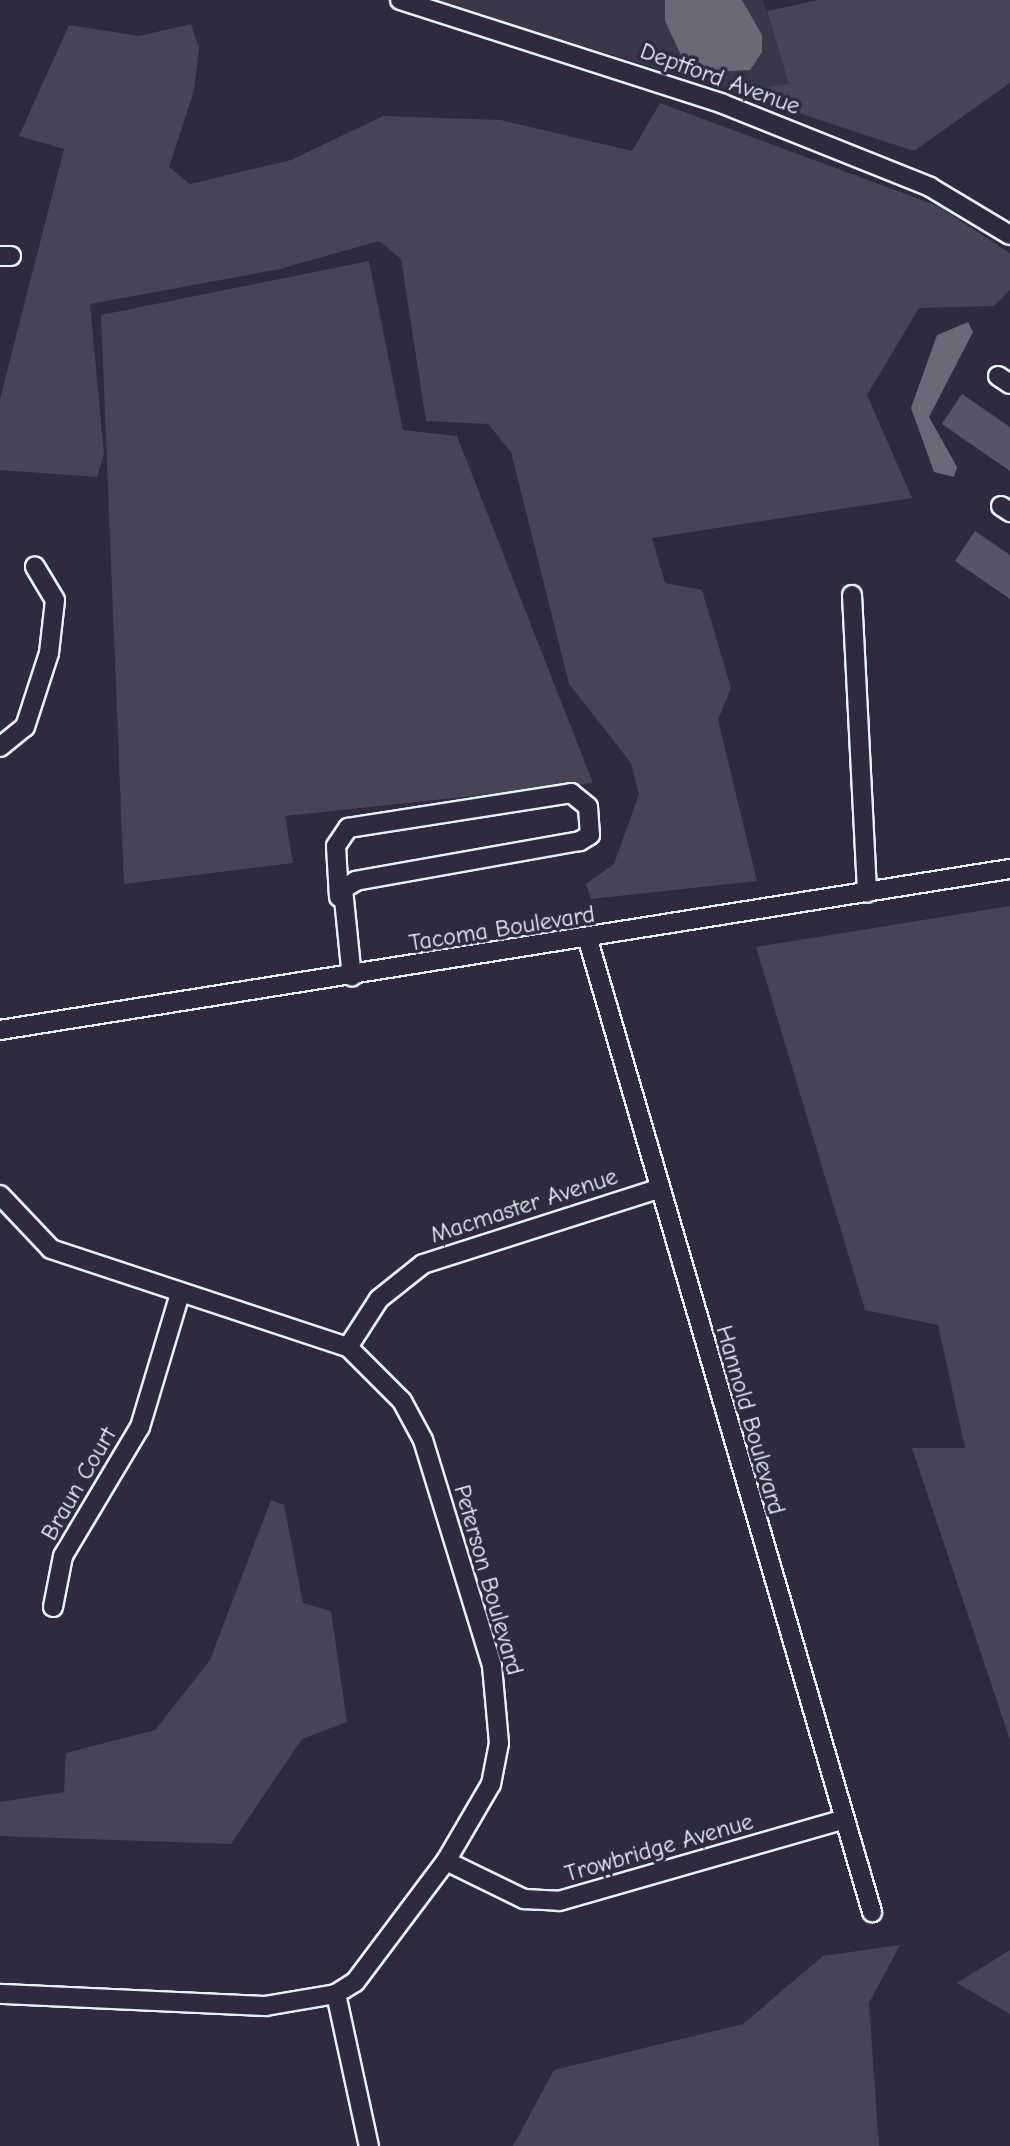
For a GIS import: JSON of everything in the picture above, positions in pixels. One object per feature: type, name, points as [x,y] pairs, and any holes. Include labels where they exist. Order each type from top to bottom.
[{"type":"street","name":"Deptford Avenue","points":[[400,0],[696,93],[930,187],[1010,235]]},
{"type":"street","points":[[0,747],[25,727],[49,653],[55,600],[35,567]]},
{"type":"street","points":[[852,595],[867,893]]},
{"type":"street","points":[[339,897],[356,881],[580,841],[590,835],[588,807],[571,793],[348,828],[336,846],[339,897],[352,977]]},
{"type":"street","name":"Tacoma Boulevard","points":[[0,1030],[588,940],[1010,869]]},
{"type":"street","name":"Hannold Boulevard","points":[[588,940],[842,1820],[872,1912]]},
{"type":"street","name":"Macmaster Avenue","points":[[348,1347],[379,1299],[423,1264],[658,1189]]},
{"type":"street","name":"Peterson Boulevard","points":[[0,1195],[51,1249],[348,1347],[402,1401],[423,1440],[492,1666],[499,1743],[491,1784],[446,1861],[355,1982],[336,1994]]},
{"type":"street","name":"Braun Court","points":[[53,1607],[63,1556],[140,1427],[180,1294]]},
{"type":"street","name":"Trowbridge Avenue","points":[[446,1861],[524,1899],[559,1901],[842,1820]]},
{"type":"street","points":[[0,1994],[266,2006],[336,1994],[369,2146]]},
{"type":"shaded area","points":[[430,0],[763,0],[790,84],[735,92]]},
{"type":"shaded area","points":[[819,0],[1010,0],[1010,83],[914,151],[735,92],[789,84],[767,11]]},
{"type":"shaded area","points":[[191,24],[199,48],[194,91],[169,167],[190,184],[291,160],[383,116],[501,120],[632,151],[660,103],[938,206],[1010,253],[1010,290],[994,306],[919,308],[867,395],[912,498],[652,538],[665,583],[702,590],[731,688],[718,720],[757,881],[591,899],[586,884],[614,864],[639,794],[631,763],[569,684],[511,452],[488,424],[426,421],[401,259],[379,241],[280,269],[90,304],[104,454],[97,477],[0,470],[0,399],[64,149],[19,136],[69,25],[139,36]]},
{"type":"shaded area","points":[[369,261],[403,430],[457,436],[593,783],[285,816],[293,863],[124,884],[101,315]]},
{"type":"shaded area","points":[[1010,906],[1010,1740],[912,1448],[965,1448],[938,1325],[865,1310],[756,947]]},
{"type":"shaded area","points":[[271,1500],[284,1505],[303,1603],[331,1611],[347,1722],[302,1739],[231,1844],[0,1836],[0,1802],[64,1792],[66,1753],[155,1730],[210,1660]]},
{"type":"shaded area","points":[[900,1945],[869,2003],[879,2146],[513,2146],[554,2070],[743,2024],[823,1956]]},
{"type":"shaded area","points":[[1010,1950],[1010,2014],[957,1983]]},
{"type":"water","points":[[665,0],[742,0],[762,35],[762,52],[750,70],[711,72],[681,55],[665,21]]},
{"type":"water","points":[[968,322],[973,332],[929,417],[957,467],[954,477],[934,472],[911,408],[937,335]]},
{"type":"building","points":[[962,394],[1010,427],[1010,471],[942,424]]},
{"type":"building","points":[[975,531],[1010,555],[1010,599],[955,561]]}]
